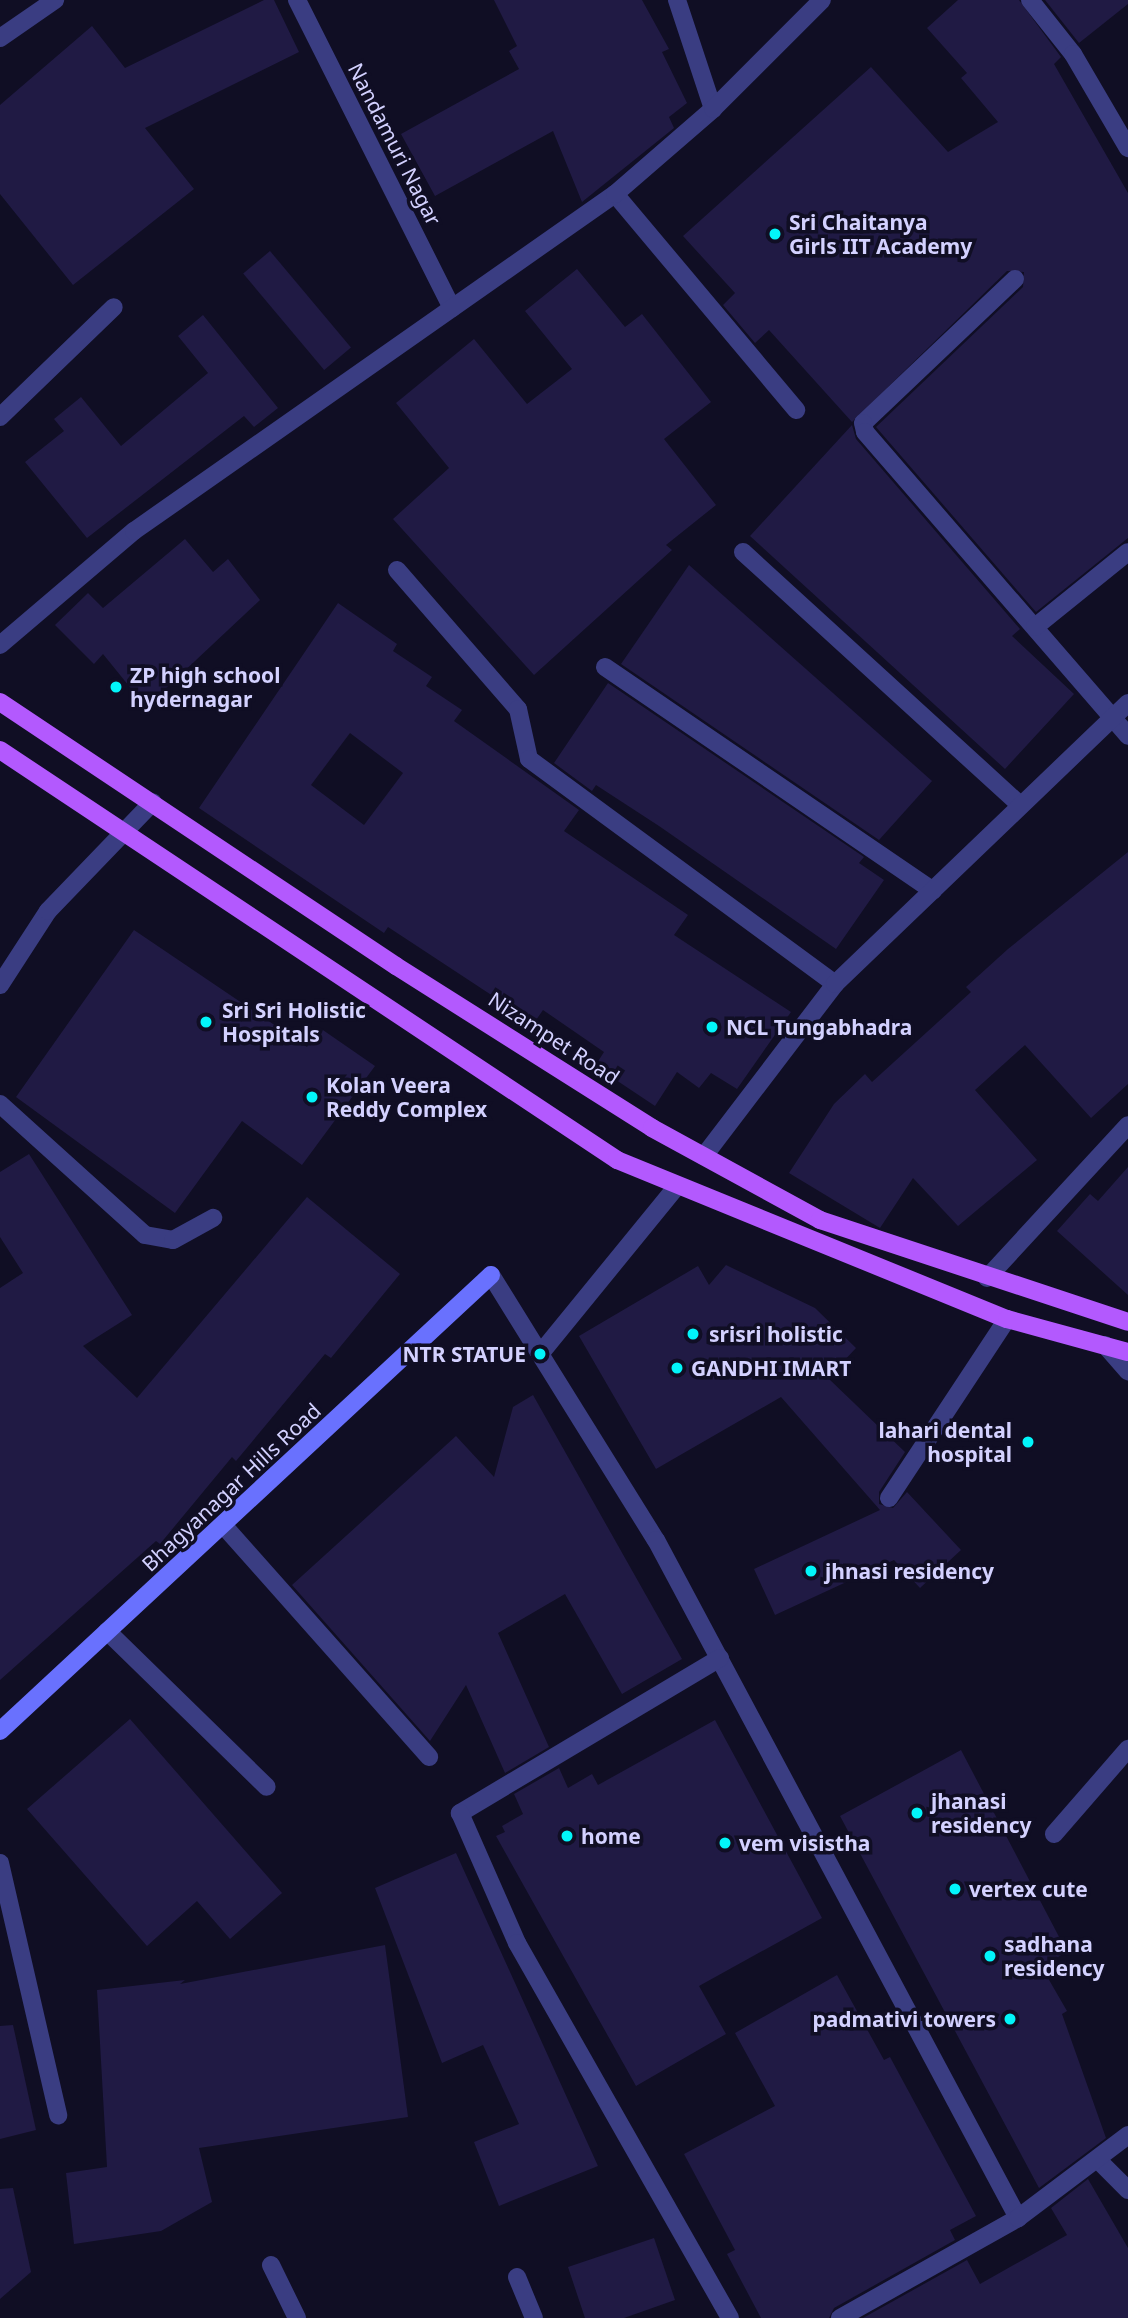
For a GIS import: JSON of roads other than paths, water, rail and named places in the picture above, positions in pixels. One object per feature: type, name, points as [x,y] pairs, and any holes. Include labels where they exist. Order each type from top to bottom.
[{"type":"main road","name":"Nizampet Road","points":[[0,702],[396,966],[652,1128],[820,1220],[987,1278],[1128,1322]]},
{"type":"main road","points":[[0,750],[617,1160],[1007,1319],[1128,1352]]},
{"type":"main road","name":"Bhagyanagar Hills Road","points":[[0,1731],[491,1275]]},
{"type":"street","points":[[0,38],[55,0]]},
{"type":"street","name":"Nandamuri Nagar","points":[[297,0],[452,308]]},
{"type":"street","points":[[677,0],[713,108]]},
{"type":"street","points":[[0,645],[134,531],[615,194],[713,108],[822,0]]},
{"type":"street","points":[[1030,0],[1073,54],[1128,148]]},
{"type":"street","points":[[615,194],[796,410]]},
{"type":"street","points":[[1015,279],[863,423],[865,432],[1128,736]]},
{"type":"street","points":[[0,417],[114,307]]},
{"type":"street","points":[[743,552],[1019,804]]},
{"type":"street","points":[[1035,627],[1128,552]]},
{"type":"street","points":[[397,570],[518,709],[530,759],[835,984]]},
{"type":"street","points":[[605,667],[933,891]]},
{"type":"street","points":[[704,1156],[835,984],[1111,715],[1128,703]]},
{"type":"street","points":[[0,985],[48,911],[153,802]]},
{"type":"street","points":[[0,1104],[145,1235],[173,1240],[213,1218]]},
{"type":"street","points":[[987,1278],[1128,1125]]},
{"type":"street","points":[[540,1354],[677,1186]]},
{"type":"street","points":[[491,1275],[656,1540],[1018,2218]]},
{"type":"street","points":[[888,1498],[1007,1319]]},
{"type":"street","points":[[1105,1345],[1128,1371]]},
{"type":"street","points":[[224,1525],[429,1757]]},
{"type":"street","points":[[107,1631],[267,1787]]},
{"type":"street","points":[[720,1658],[460,1813],[517,1943],[730,2318]]},
{"type":"street","points":[[1054,1834],[1128,1749]]},
{"type":"street","points":[[0,1863],[58,2115]]},
{"type":"street","points":[[840,2318],[1018,2218],[1128,2135]]},
{"type":"street","points":[[1097,2159],[1128,2190]]},
{"type":"street","points":[[271,2265],[297,2318]]},
{"type":"street","points":[[517,2277],[534,2318]]},
{"type":"place","name":"Sri Chaitanya Girls IIT Academy","points":[[775,234]]},
{"type":"place","name":"ZP high school hydernagar","points":[[116,687]]},
{"type":"place","name":"Sri Sri Holistic Hospitals","points":[[206,1022]]},
{"type":"place","name":"NCL Tungabhadra","points":[[712,1027]]},
{"type":"place","name":"Kolan Veera Reddy Complex","points":[[312,1097]]},
{"type":"place","name":"srisri holistic","points":[[693,1334]]},
{"type":"place","name":"NTR STATUE","points":[[540,1354]]},
{"type":"place","name":"GANDHI IMART","points":[[677,1368]]},
{"type":"place","name":"lahari dental hospital","points":[[1028,1442]]},
{"type":"place","name":"jhnasi residency","points":[[811,1571]]},
{"type":"place","name":"jhanasi residency","points":[[917,1813]]},
{"type":"place","name":"home","points":[[567,1836]]},
{"type":"place","name":"vem visistha","points":[[725,1843]]},
{"type":"place","name":"vertex cute","points":[[955,1889]]},
{"type":"place","name":"sadhana residency","points":[[990,1956]]},
{"type":"place","name":"padmativi towers","points":[[1010,2019]]}]
